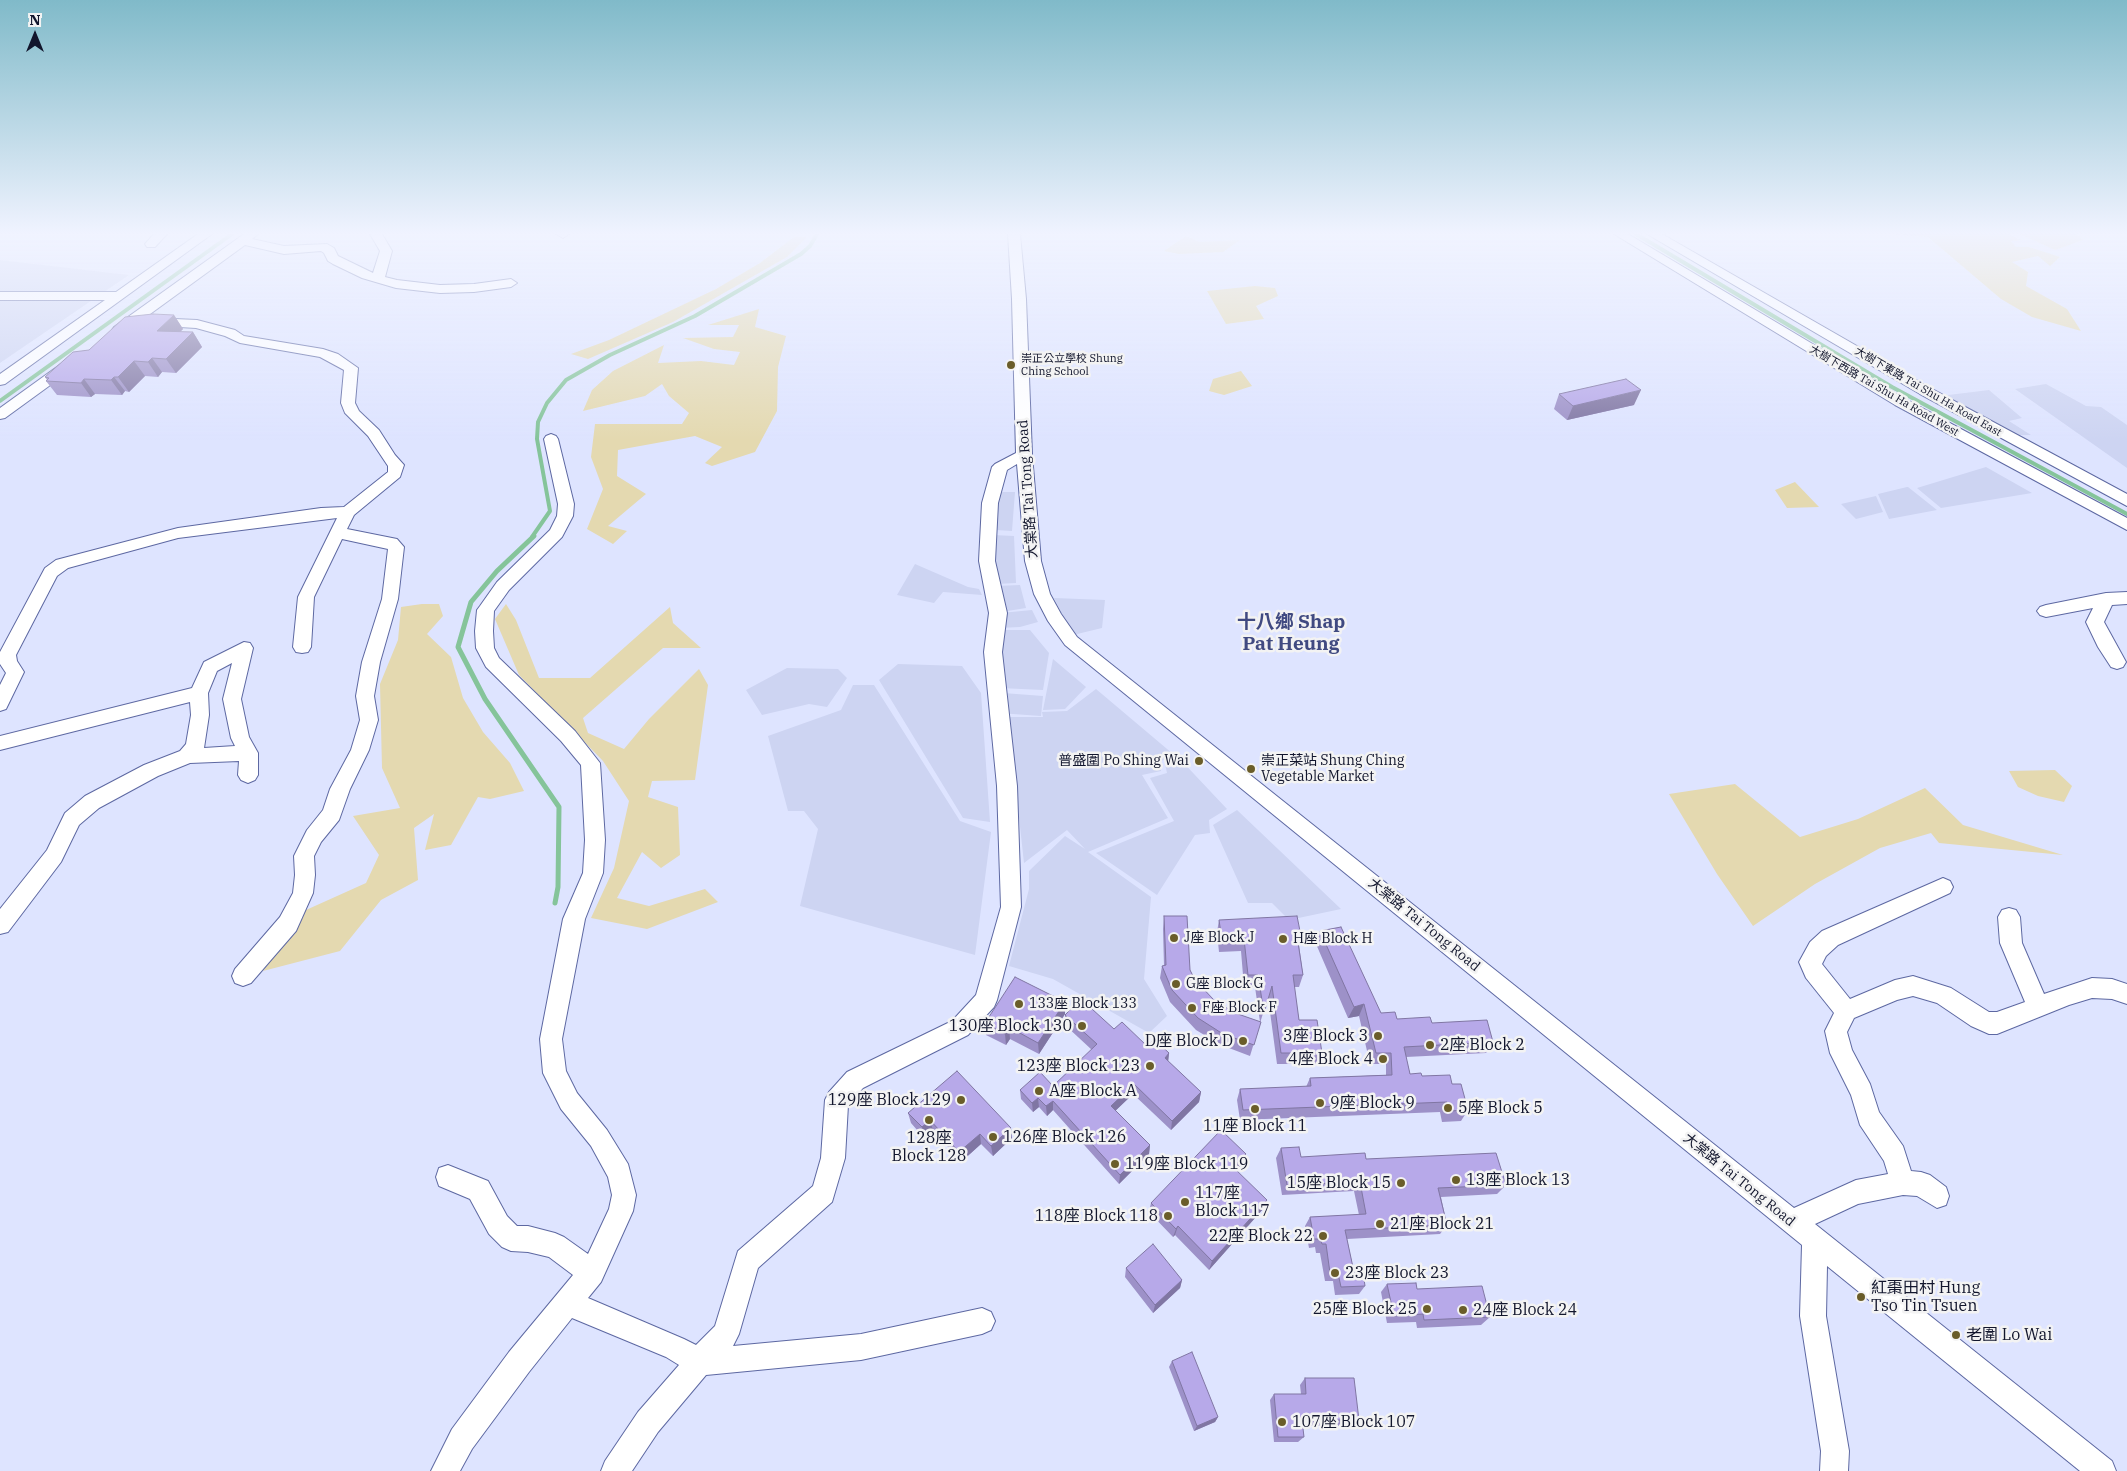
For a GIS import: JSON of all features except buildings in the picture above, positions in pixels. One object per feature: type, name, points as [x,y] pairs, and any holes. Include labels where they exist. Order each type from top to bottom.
[{"type":"street","points":[[0,381],[109,303]]},
{"type":"street","points":[[106,339],[156,303]]},
{"type":"street","name":"大棠路 Tai Tong Road","points":[[1019,303],[1024,456],[1033,560],[1042,594],[1054,617],[1072,642],[2102,1471]]},
{"type":"street","name":"大樹下西路 Tai Shu Ha Road West","points":[[1734,303],[1900,402],[2127,526]]},
{"type":"street","name":"大樹下東路 Tai Shu Ha Road East","points":[[1771,303],[1925,392],[2127,501]]},
{"type":"street","points":[[126,324],[175,322],[197,324],[230,333],[240,339],[323,353],[351,368],[348,403],[352,413],[374,434],[389,458],[396,465],[395,474],[348,512],[306,597],[302,647]]},
{"type":"street","points":[[0,415],[80,358]]},
{"type":"street","points":[[446,1471],[462,1439],[507,1377],[592,1273],[621,1211],[624,1195],[619,1173],[599,1138],[569,1101],[555,1073],[551,1039],[574,919],[593,873],[595,840],[590,763],[568,736],[492,662],[484,648],[486,610],[503,586],[556,534],[565,516],[566,504],[558,434]]},
{"type":"street","points":[[615,1471],[648,1422],[699,1362],[726,1334],[746,1260],[822,1193],[833,1158],[837,1100],[855,1080],[960,1028],[986,1000],[1011,908],[1007,786],[993,652],[998,613],[988,560],[990,502],[1000,467],[1024,456]]},
{"type":"street","points":[[0,704],[15,672],[4,663],[7,656],[51,572],[62,564],[178,533],[321,513],[348,512]]},
{"type":"street","points":[[243,976],[288,924],[303,893],[305,875],[304,856],[314,836],[332,814],[340,790],[360,750],[369,720],[366,696],[371,662],[390,599],[396,547],[391,543],[337,533]]},
{"type":"street","points":[[2046,611],[2127,598]]},
{"type":"street","points":[[2106,600],[2095,622],[2107,647],[2117,662]]},
{"type":"street","points":[[187,756],[194,747],[200,714],[199,692],[210,667],[244,648],[232,699],[240,738],[249,753],[248,775]]},
{"type":"street","points":[[0,743],[199,692]]},
{"type":"street","points":[[0,925],[54,856],[72,818],[92,802],[152,770],[187,756],[249,753]]},
{"type":"street","points":[[1846,1012],[1814,971],[1810,962],[1818,949],[1830,938],[1943,888]]},
{"type":"street","points":[[2009,917],[2011,943],[2038,1007]]},
{"type":"street","points":[[1903,1183],[1894,1155],[1868,1117],[1862,1092],[1841,1054],[1836,1031],[1846,1012],[1895,990],[1913,986],[1943,995],[1979,1020],[1989,1022],[1998,1022],[2092,988],[2112,989],[2127,994]]},
{"type":"street","points":[[448,1176],[479,1190],[498,1225],[511,1238],[528,1238],[556,1246],[592,1273]]},
{"type":"street","points":[[1791,1222],[1856,1192],[1903,1183],[1921,1184],[1937,1196]]},
{"type":"street","points":[[1815,1241],[1813,1316],[1835,1451],[1834,1471]]},
{"type":"street","points":[[568,1303],[675,1348],[699,1362],[861,1347],[982,1321]]},
{"type":"shaded area","points":[[0,303],[88,303],[0,363]]},
{"type":"shaded area","points":[[687,303],[707,303],[673,322],[588,359],[571,354],[609,340]]},
{"type":"shaded area","points":[[1214,303],[1263,303],[1256,306],[1264,319],[1226,324]]},
{"type":"shaded area","points":[[2007,303],[2056,303],[2067,309],[2081,331],[2032,317]]},
{"type":"shaded area","points":[[759,309],[755,327],[786,336],[778,367],[777,411],[755,452],[712,466],[705,463],[722,447],[695,436],[618,450],[617,476],[646,494],[608,526],[627,531],[613,544],[587,529],[603,489],[591,457],[595,424],[682,424],[689,413],[669,396],[662,384],[645,396],[583,411],[592,390],[613,371],[664,345],[658,363],[701,361],[734,365],[740,352],[714,349],[683,338],[733,337],[739,325],[708,325]]},
{"type":"shaded area","points":[[1241,371],[1252,386],[1224,395],[1209,391],[1213,379]]},
{"type":"shaded area","points":[[2046,384],[2086,406],[2101,407],[2127,425],[2127,468],[2015,389]]},
{"type":"shaded area","points":[[1989,390],[2022,418],[2009,421],[2031,435],[2006,435],[1940,396]]},
{"type":"shaded area","points":[[1986,467],[2032,493],[1941,508],[1917,488]]},
{"type":"shaded area","points":[[1795,482],[1819,507],[1787,508],[1775,490]]},
{"type":"shaded area","points":[[1908,487],[1937,510],[1889,519],[1878,494]]},
{"type":"shaded area","points":[[999,492],[1015,492],[1012,531],[996,530]]},
{"type":"shaded area","points":[[1876,496],[1883,512],[1856,519],[1841,504]]},
{"type":"shaded area","points":[[992,535],[1014,536],[1016,583],[996,584]]},
{"type":"shaded area","points":[[915,564],[968,587],[979,589],[982,595],[943,592],[934,603],[897,595]]},
{"type":"shaded area","points":[[1020,585],[1026,608],[1001,612],[996,586]]},
{"type":"shaded area","points":[[1054,598],[1105,600],[1102,628],[1073,635]]},
{"type":"shaded area","points":[[439,604],[443,616],[427,634],[451,657],[463,698],[483,732],[510,763],[524,791],[490,799],[478,797],[451,845],[425,850],[434,814],[414,828],[418,880],[381,900],[340,951],[263,971],[306,910],[366,883],[379,855],[353,816],[400,808],[382,768],[380,684],[398,640],[401,607]]},
{"type":"shaded area","points":[[506,604],[516,620],[539,678],[590,678],[670,607],[673,623],[701,648],[663,648],[583,718],[588,733],[624,749],[649,719],[699,669],[708,685],[695,780],[652,781],[648,797],[678,807],[680,855],[661,868],[642,852],[617,898],[649,906],[705,889],[718,902],[647,929],[591,918],[614,868],[629,801],[603,761],[519,675],[495,619]]},
{"type":"shaded area","points":[[1032,610],[1038,622],[1020,627],[999,628],[1001,613]]},
{"type":"shaded area","points":[[1004,630],[1030,630],[1049,653],[1043,690],[1000,688]]},
{"type":"shaded area","points":[[1053,659],[1086,687],[1065,709],[1043,710]]},
{"type":"shaded area","points":[[898,664],[962,666],[981,693],[990,822],[963,818],[879,680]]},
{"type":"shaded area","points":[[787,668],[838,669],[847,678],[827,707],[809,704],[762,715],[746,690]]},
{"type":"shaded area","points":[[853,685],[874,685],[960,821],[991,832],[975,955],[800,906],[818,829],[804,811],[788,811],[768,736],[841,710]]},
{"type":"shaded area","points":[[1096,689],[1173,754],[1160,762],[1161,771],[1142,775],[1168,818],[1088,852],[1151,897],[1144,979],[1167,1016],[1149,1033],[1053,979],[1009,966],[1029,889],[1029,871],[1065,836],[1085,849],[1067,830],[1024,863],[1008,717],[1043,717],[1042,712],[1067,711]]},
{"type":"shaded area","points":[[1003,693],[1043,696],[1041,716],[999,713]]},
{"type":"shaded area","points":[[1178,757],[1227,809],[1209,820],[1210,833],[1195,835],[1157,895],[1096,853],[1174,821],[1150,778],[1167,773],[1165,764]]},
{"type":"shaded area","points":[[2055,770],[2072,786],[2064,802],[2038,796],[2018,787],[2009,771]]},
{"type":"shaded area","points":[[1735,784],[1800,837],[1858,819],[1925,788],[1963,825],[2063,855],[1939,843],[1931,833],[1880,848],[1815,884],[1753,926],[1717,874],[1669,794]]},
{"type":"shaded area","points":[[1237,810],[1341,909],[1289,920],[1272,903],[1248,903],[1213,825]]},
{"type":"waterway","points":[[0,401],[137,303]]},
{"type":"waterway","points":[[532,537],[550,511],[537,439],[538,422],[547,403],[566,380],[610,355],[695,316],[718,303]]},
{"type":"waterway","points":[[1751,303],[1892,387],[2127,514]]},
{"type":"waterway","points":[[534,536],[497,571],[471,602],[458,647],[485,699],[559,807],[558,887],[555,903]]},
{"type":"place","name":"崇正公立學校 Shung Ching School","points":[[1011,365]]},
{"type":"place","name":"普盛圍 Po Shing Wai","points":[[1199,761]]},
{"type":"place","name":"崇正菜站 Shung Ching Vegetable Market","points":[[1251,769]]},
{"type":"place","name":"J座 Block J","points":[[1174,938]]},
{"type":"place","name":"H座 Block H","points":[[1283,939]]},
{"type":"place","name":"G座 Block G","points":[[1176,984]]},
{"type":"place","name":"133座 Block 133","points":[[1019,1004]]},
{"type":"place","name":"F座 Block F","points":[[1192,1008]]},
{"type":"place","name":"130座 Block 130","points":[[1082,1026]]},
{"type":"place","name":"3座 Block 3","points":[[1378,1036]]},
{"type":"place","name":"D座 Block D","points":[[1243,1041]]},
{"type":"place","name":"2座 Block 2","points":[[1430,1045]]},
{"type":"place","name":"4座 Block 4","points":[[1383,1059]]},
{"type":"place","name":"123座 Block 123","points":[[1150,1066]]},
{"type":"place","name":"A座 Block A","points":[[1039,1091]]},
{"type":"place","name":"129座 Block 129","points":[[961,1100]]},
{"type":"place","name":"9座 Block 9","points":[[1320,1103]]},
{"type":"place","name":"5座 Block 5","points":[[1448,1108]]},
{"type":"place","name":"11座 Block 11","points":[[1255,1109]]},
{"type":"place","name":"128座 Block 128","points":[[929,1120]]},
{"type":"place","name":"126座 Block 126","points":[[993,1137]]},
{"type":"place","name":"119座 Block 119","points":[[1115,1164]]},
{"type":"place","name":"13座 Block 13","points":[[1456,1180]]},
{"type":"place","name":"15座 Block 15","points":[[1401,1183]]},
{"type":"place","name":"117座 Block 117","points":[[1185,1202]]},
{"type":"place","name":"118座 Block 118","points":[[1168,1216]]},
{"type":"place","name":"21座 Block 21","points":[[1380,1224]]},
{"type":"place","name":"22座 Block 22","points":[[1323,1236]]},
{"type":"place","name":"23座 Block 23","points":[[1335,1273]]},
{"type":"place","name":"紅棗田村 Hung Tso Tin Tsuen","points":[[1861,1297]]},
{"type":"place","name":"25座 Block 25","points":[[1427,1309]]},
{"type":"place","name":"24座 Block 24","points":[[1463,1310]]},
{"type":"place","name":"老圍 Lo Wai","points":[[1956,1335]]},
{"type":"place","name":"107座 Block 107","points":[[1282,1422]]},
{"type":"district","name":"十八鄉 Shap Pat Heung","points":[[1291,634]]}]
